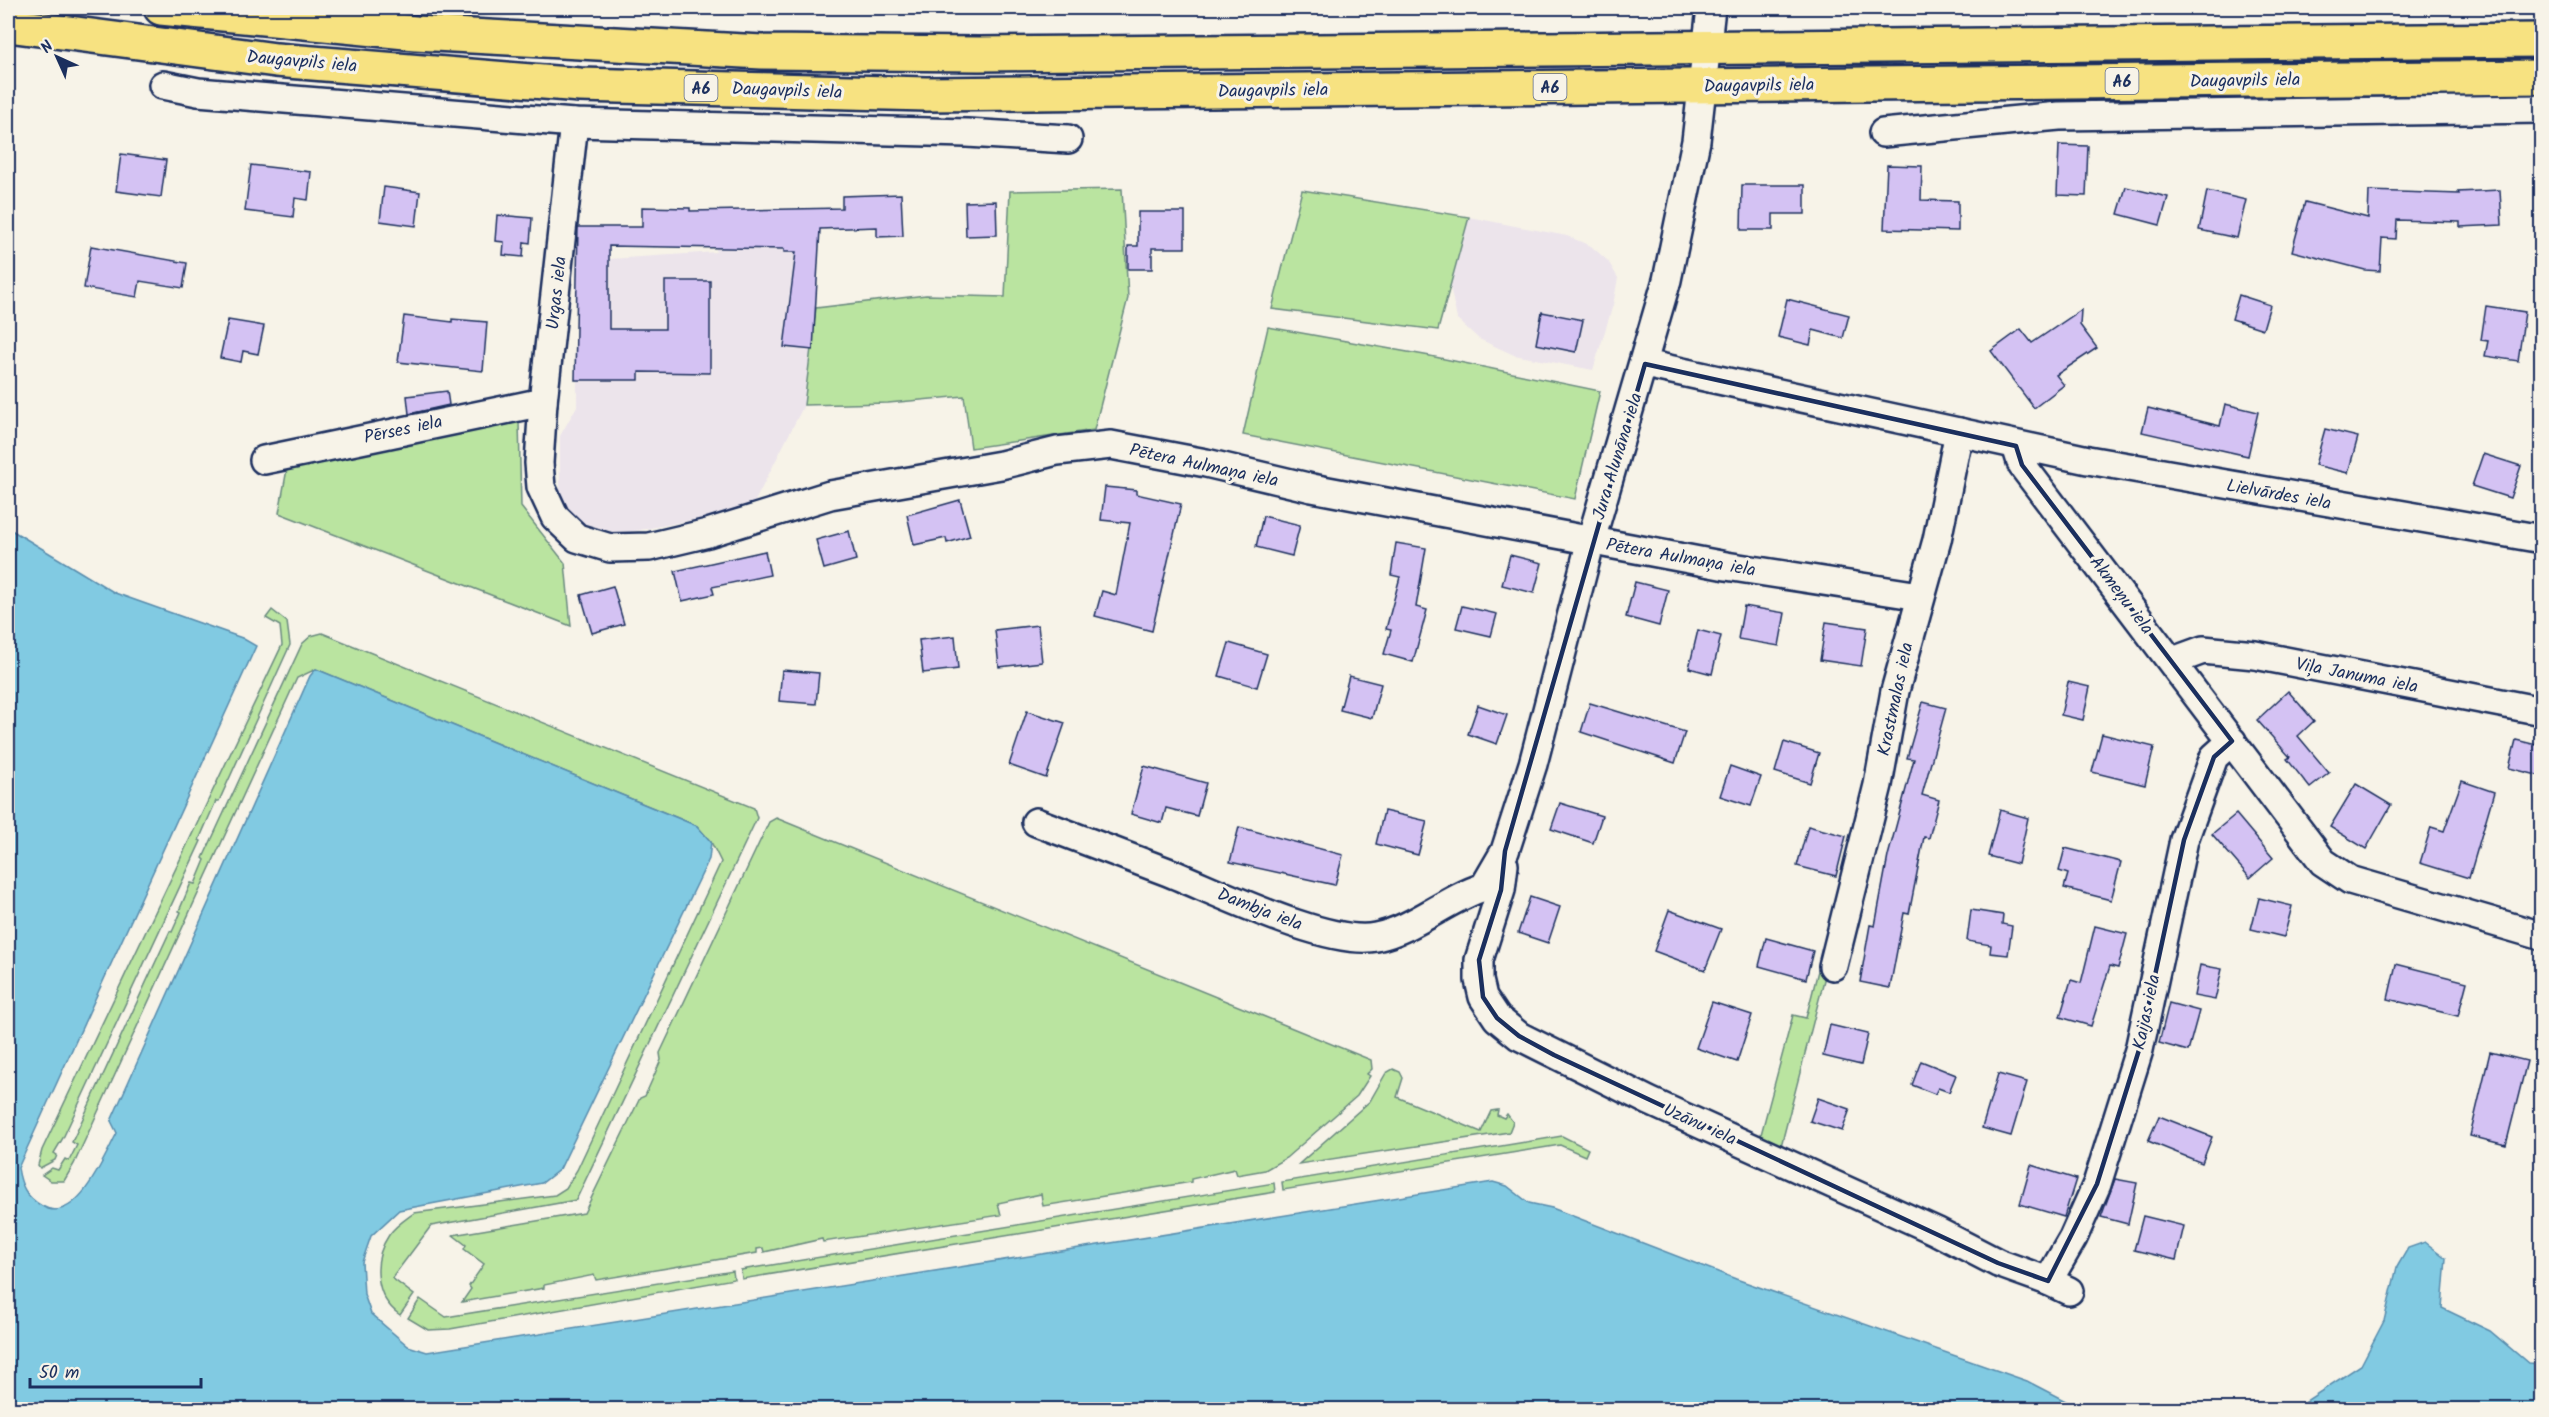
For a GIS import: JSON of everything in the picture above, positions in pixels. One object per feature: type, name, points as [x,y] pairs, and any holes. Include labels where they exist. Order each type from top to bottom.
[{"type":"highway","name":"Daugavpils iela","points":[[161,8],[416,33],[762,52],[979,54],[2541,40]]},
{"type":"highway","name":"Daugavpils iela","points":[[8,25],[276,60],[580,85],[926,94],[2541,77]]},
{"type":"street","name":"Jura Alunāna iela","points":[[1484,887],[1505,851],[1533,764],[1591,540],[1645,364],[1667,280],[1696,141],[1711,8]]},
{"type":"street","points":[[163,85],[198,92],[574,123],[967,133],[1068,139]]},
{"type":"street","points":[[1883,133],[2059,116],[2541,109]]},
{"type":"street","name":"Urgas iela","points":[[539,463],[543,402],[574,123]]},
{"type":"street","points":[[1645,364],[2016,446]]},
{"type":"street","name":"Pērses iela","points":[[264,460],[543,402]]},
{"type":"street","name":"Krastmalas iela","points":[[1833,966],[1878,785],[1895,691],[1937,540],[1959,432]]},
{"type":"street","name":"Pētera Aulmaņa iela","points":[[539,463],[541,487],[555,516],[577,537],[610,548],[649,547],[708,533],[830,495],[1001,465],[1057,451],[1111,445],[1206,463],[1312,489],[1726,566],[1920,596]]},
{"type":"street","name":"Lielvārdes iela","points":[[2016,446],[2541,539]]},
{"type":"street","name":"Akmeņu iela","points":[[2016,446],[2022,465],[2173,661],[2323,862],[2350,880],[2541,936]]},
{"type":"street","name":"Viļa Januma iela","points":[[2173,661],[2203,650],[2255,655],[2541,711]]},
{"type":"street","name":"Kaijas iela","points":[[2059,1286],[2073,1238],[2097,1184],[2139,1050],[2184,840],[2214,757],[2232,741]]},
{"type":"street","name":"Dambja iela","points":[[1036,822],[1250,906],[1345,939],[1376,937],[1408,926],[1467,892],[1484,887]]},
{"type":"street","name":"Uzānu iela","points":[[1505,851],[1501,890],[1479,960],[1479,980],[1483,997],[1497,1018],[1519,1036],[1649,1101],[1936,1231],[1998,1263],[2059,1286]]},
{"type":"highlighted area","points":[[1645,364],[2016,446],[2022,465],[2232,741],[2214,757],[2184,840],[2139,1050],[2097,1184],[2048,1281],[1998,1263],[1554,1055],[1519,1036],[1497,1018],[1483,997],[1479,960],[1501,890],[1505,851]]},
{"type":"shaded area","points":[[820,208],[813,350],[804,405],[751,509],[619,534],[579,522],[560,499],[560,436],[577,406],[576,227],[609,227],[610,259],[716,252],[716,211]]},
{"type":"shaded area","points":[[1469,217],[1567,236],[1591,246],[1608,261],[1618,278],[1613,305],[1593,370],[1514,355],[1479,339],[1457,319],[1450,286]]},
{"type":"green space","points":[[1122,189],[1128,298],[1094,430],[971,448],[964,396],[888,403],[804,405],[816,308],[926,295],[1005,297],[1010,191]]},
{"type":"green space","points":[[1302,190],[1469,217],[1438,330],[1272,309]]},
{"type":"green space","points":[[1268,327],[1430,356],[1600,391],[1575,499],[1243,435]]},
{"type":"green space","points":[[519,422],[521,507],[565,563],[571,626],[279,513],[287,469]]},
{"type":"green space","points":[[272,610],[287,622],[290,645],[219,801],[216,801],[199,840],[201,841],[54,1153],[57,1155],[55,1160],[40,1168],[38,1165],[42,1150],[282,645],[280,626],[266,618]]},
{"type":"green space","points":[[322,633],[754,808],[757,818],[576,1200],[431,1226],[392,1278],[414,1295],[400,1315],[385,1298],[378,1278],[378,1267],[389,1235],[404,1220],[414,1213],[555,1195],[566,1188],[577,1170],[721,862],[711,842],[697,826],[316,669],[297,678],[74,1164],[64,1181],[51,1181],[42,1175],[52,1168],[58,1170],[65,1159],[69,1161],[77,1145],[72,1142],[170,931],[172,932],[191,883],[195,884],[205,860],[203,858],[302,644],[311,636]]},
{"type":"green space","points":[[776,818],[1371,1060],[1372,1069],[1367,1074],[1370,1076],[1357,1096],[1286,1158],[1265,1170],[1237,1175],[1235,1169],[1191,1179],[1191,1182],[1043,1206],[1041,1194],[998,1203],[1001,1215],[823,1242],[822,1239],[764,1252],[763,1248],[757,1249],[757,1253],[596,1280],[594,1275],[544,1285],[544,1288],[462,1302],[471,1289],[469,1286],[484,1264],[464,1249],[466,1245],[453,1235],[584,1213],[640,1098],[645,1096],[661,1060],[660,1053],[769,822]]},
{"type":"green space","points":[[1823,951],[1831,953],[1780,1150],[1759,1142],[1793,1015],[1806,1018]]},
{"type":"green space","points":[[1393,1069],[1400,1072],[1403,1078],[1397,1097],[1481,1132],[1491,1111],[1498,1110],[1497,1115],[1504,1118],[1507,1114],[1513,1122],[1509,1132],[1299,1164],[1370,1101],[1386,1073]]},
{"type":"green space","points":[[1562,1136],[1588,1149],[1585,1156],[1560,1145],[1283,1190],[1282,1182]]},
{"type":"green space","points":[[1274,1183],[1275,1192],[742,1279],[741,1270]]},
{"type":"green space","points":[[733,1271],[734,1279],[450,1329],[428,1330],[408,1318],[420,1299],[446,1317]]},
{"type":"water","points":[[8,528],[115,593],[242,638],[256,646],[18,1168],[25,1190],[42,1206],[55,1210],[67,1207],[88,1186],[105,1157],[117,1133],[111,1121],[310,676],[316,669],[697,826],[711,842],[709,859],[560,1169],[542,1183],[399,1210],[371,1236],[362,1262],[364,1294],[371,1314],[408,1346],[427,1352],[1493,1182],[1507,1186],[1529,1203],[1552,1208],[1736,1279],[2027,1381],[2081,1409],[8,1409]]},
{"type":"water","points":[[2425,1242],[2446,1258],[2442,1308],[2490,1331],[2528,1363],[2541,1364],[2541,1409],[2294,1409],[2361,1365],[2384,1321],[2397,1267],[2408,1248]]},
{"type":"building","points":[[2059,145],[2088,146],[2086,196],[2057,195]]},
{"type":"building","points":[[121,154],[166,160],[161,197],[116,191]]},
{"type":"building","points":[[251,165],[311,172],[308,200],[295,198],[293,217],[245,211]]},
{"type":"building","points":[[1887,165],[1922,166],[1921,200],[1958,201],[1958,231],[1884,229]]},
{"type":"building","points":[[1742,185],[1805,185],[1805,214],[1773,214],[1773,230],[1741,230]]},
{"type":"building","points":[[384,187],[420,192],[416,226],[380,221]]},
{"type":"building","points":[[2126,187],[2168,197],[2160,225],[2118,214]]},
{"type":"building","points":[[2500,190],[2502,225],[2460,227],[2460,222],[2397,220],[2396,239],[2382,238],[2380,271],[2365,270],[2292,251],[2305,202],[2368,218],[2369,191],[2459,194],[2458,192]]},
{"type":"building","points":[[2207,191],[2246,200],[2237,238],[2199,230]]},
{"type":"building","points":[[901,194],[903,236],[877,237],[877,227],[820,229],[813,350],[784,347],[796,252],[784,252],[784,249],[609,246],[609,329],[665,329],[665,281],[710,281],[710,373],[639,372],[639,380],[575,380],[578,227],[642,227],[642,207],[690,208],[690,211],[842,208],[842,196]]},
{"type":"building","points":[[996,201],[997,235],[966,236],[965,202]]},
{"type":"building","points":[[1138,212],[1185,212],[1185,248],[1152,248],[1152,269],[1128,269],[1128,246],[1138,246]]},
{"type":"building","points":[[497,215],[532,218],[530,243],[524,242],[523,257],[503,255],[504,242],[495,241]]},
{"type":"building","points":[[91,246],[187,263],[183,288],[140,281],[137,297],[84,288]]},
{"type":"building","points":[[2239,295],[2270,305],[2263,329],[2232,319]]},
{"type":"building","points":[[1787,299],[1849,315],[1843,338],[1813,330],[1810,345],[1778,337]]},
{"type":"building","points":[[2486,306],[2525,312],[2518,361],[2485,356],[2488,341],[2481,340]]},
{"type":"building","points":[[2081,310],[2080,325],[2097,348],[2056,375],[2064,385],[2034,408],[1991,351],[2021,329],[2032,343]]},
{"type":"building","points":[[1542,312],[1583,320],[1576,352],[1536,344]]},
{"type":"building","points":[[404,316],[452,322],[452,319],[487,322],[483,371],[398,362]]},
{"type":"building","points":[[228,320],[264,326],[258,354],[243,351],[241,362],[220,358]]},
{"type":"building","points":[[447,391],[449,405],[409,414],[407,396]]},
{"type":"building","points":[[2225,404],[2258,412],[2248,456],[2142,432],[2148,408],[2220,426]]},
{"type":"building","points":[[2325,429],[2358,437],[2348,473],[2315,465]]},
{"type":"building","points":[[2483,454],[2521,466],[2510,498],[2472,486]]},
{"type":"building","points":[[1105,487],[1136,490],[1136,494],[1181,504],[1152,631],[1095,616],[1102,591],[1116,595],[1130,523],[1101,520]]},
{"type":"building","points":[[960,500],[970,536],[947,543],[946,538],[914,545],[907,515]]},
{"type":"building","points":[[1263,516],[1300,525],[1292,556],[1256,547]]},
{"type":"building","points":[[849,531],[856,560],[824,569],[816,540]]},
{"type":"building","points":[[1396,543],[1426,548],[1416,607],[1427,610],[1413,662],[1384,654],[1391,630],[1386,629],[1400,577],[1391,575]]},
{"type":"building","points":[[765,551],[770,575],[712,587],[714,594],[682,601],[675,571]]},
{"type":"building","points":[[1510,555],[1542,563],[1534,593],[1502,585]]},
{"type":"building","points":[[1635,582],[1668,590],[1659,626],[1626,617]]},
{"type":"building","points":[[613,586],[624,624],[592,633],[581,595]]},
{"type":"building","points":[[1462,606],[1497,614],[1491,636],[1456,628]]},
{"type":"building","points":[[1744,606],[1785,613],[1779,646],[1738,639]]},
{"type":"building","points":[[1826,622],[1867,628],[1861,666],[1820,660]]},
{"type":"building","points":[[1038,625],[1042,662],[999,667],[995,630]]},
{"type":"building","points":[[1698,630],[1721,636],[1712,674],[1689,668]]},
{"type":"building","points":[[955,636],[958,669],[923,673],[919,640]]},
{"type":"building","points":[[1229,643],[1267,654],[1257,687],[1219,676]]},
{"type":"building","points":[[782,670],[819,673],[816,704],[779,701]]},
{"type":"building","points":[[1349,676],[1381,684],[1372,718],[1340,710]]},
{"type":"building","points":[[2068,682],[2090,687],[2083,720],[2061,715]]},
{"type":"building","points":[[2288,691],[2314,721],[2298,736],[2329,773],[2310,788],[2287,759],[2290,757],[2257,720]]},
{"type":"building","points":[[1923,702],[1946,708],[1922,795],[1939,800],[1929,838],[1924,837],[1909,914],[1904,913],[1890,988],[1860,982],[1870,925],[1875,926],[1888,856],[1914,759],[1907,758]]},
{"type":"building","points":[[1590,703],[1685,732],[1675,763],[1581,732]]},
{"type":"building","points":[[1478,705],[1507,715],[1497,744],[1468,734]]},
{"type":"building","points":[[1027,711],[1065,723],[1046,778],[1009,765]]},
{"type":"building","points":[[2102,734],[2154,747],[2145,785],[2092,772]]},
{"type":"building","points":[[2516,740],[2541,746],[2541,776],[2509,768]]},
{"type":"building","points":[[1784,742],[1819,753],[1810,783],[1775,772]]},
{"type":"building","points":[[1144,766],[1206,783],[1197,816],[1166,808],[1162,823],[1131,814]]},
{"type":"building","points":[[1730,766],[1761,777],[1751,806],[1720,796]]},
{"type":"building","points":[[2462,781],[2494,792],[2469,878],[2420,863],[2431,827],[2444,831]]},
{"type":"building","points":[[2356,784],[2391,805],[2366,849],[2330,827]]},
{"type":"building","points":[[1560,803],[1602,816],[1593,843],[1551,829]]},
{"type":"building","points":[[2000,810],[2028,818],[2018,864],[1988,856]]},
{"type":"building","points":[[1384,811],[1427,821],[1418,855],[1376,844]]},
{"type":"building","points":[[2236,814],[2273,858],[2250,878],[2212,834]]},
{"type":"building","points":[[1808,826],[1846,836],[1836,876],[1797,866]]},
{"type":"building","points":[[1239,827],[1343,855],[1335,885],[1230,862]]},
{"type":"building","points":[[2065,848],[2121,862],[2111,900],[2064,888],[2068,874],[2059,871]]},
{"type":"building","points":[[1530,897],[1560,907],[1548,943],[1518,933]]},
{"type":"building","points":[[2259,898],[2292,906],[2284,937],[2251,929]]},
{"type":"building","points":[[1669,910],[1721,929],[1705,970],[1654,951]]},
{"type":"building","points":[[1971,910],[2003,915],[2002,924],[2012,926],[2008,955],[1990,953],[1991,945],[1967,941]]},
{"type":"building","points":[[2095,926],[2127,934],[2118,968],[2110,966],[2091,1026],[2060,1017],[2071,980],[2081,983]]},
{"type":"building","points":[[1766,938],[1813,951],[1806,979],[1759,966]]},
{"type":"building","points":[[2396,964],[2467,982],[2458,1016],[2388,999]]},
{"type":"building","points":[[2200,965],[2222,969],[2215,1000],[2194,996]]},
{"type":"building","points":[[1712,1002],[1752,1015],[1737,1062],[1696,1048]]},
{"type":"building","points":[[2169,1003],[2199,1011],[2188,1051],[2159,1043]]},
{"type":"building","points":[[1830,1025],[1868,1034],[1861,1065],[1823,1056]]},
{"type":"building","points":[[2490,1052],[2527,1061],[2506,1145],[2470,1136]]},
{"type":"building","points":[[1921,1061],[1956,1075],[1949,1092],[1938,1088],[1935,1094],[1912,1085]]},
{"type":"building","points":[[1998,1074],[2027,1082],[2011,1136],[1982,1128]]},
{"type":"building","points":[[1818,1098],[1850,1109],[1842,1131],[1810,1121]]},
{"type":"building","points":[[2159,1116],[2212,1137],[2202,1163],[2148,1141]]},
{"type":"building","points":[[2031,1165],[2076,1179],[2064,1217],[2020,1204]]},
{"type":"building","points":[[2115,1179],[2137,1183],[2128,1224],[2101,1217]]},
{"type":"building","points":[[2143,1216],[2184,1226],[2176,1260],[2134,1250]]}]
